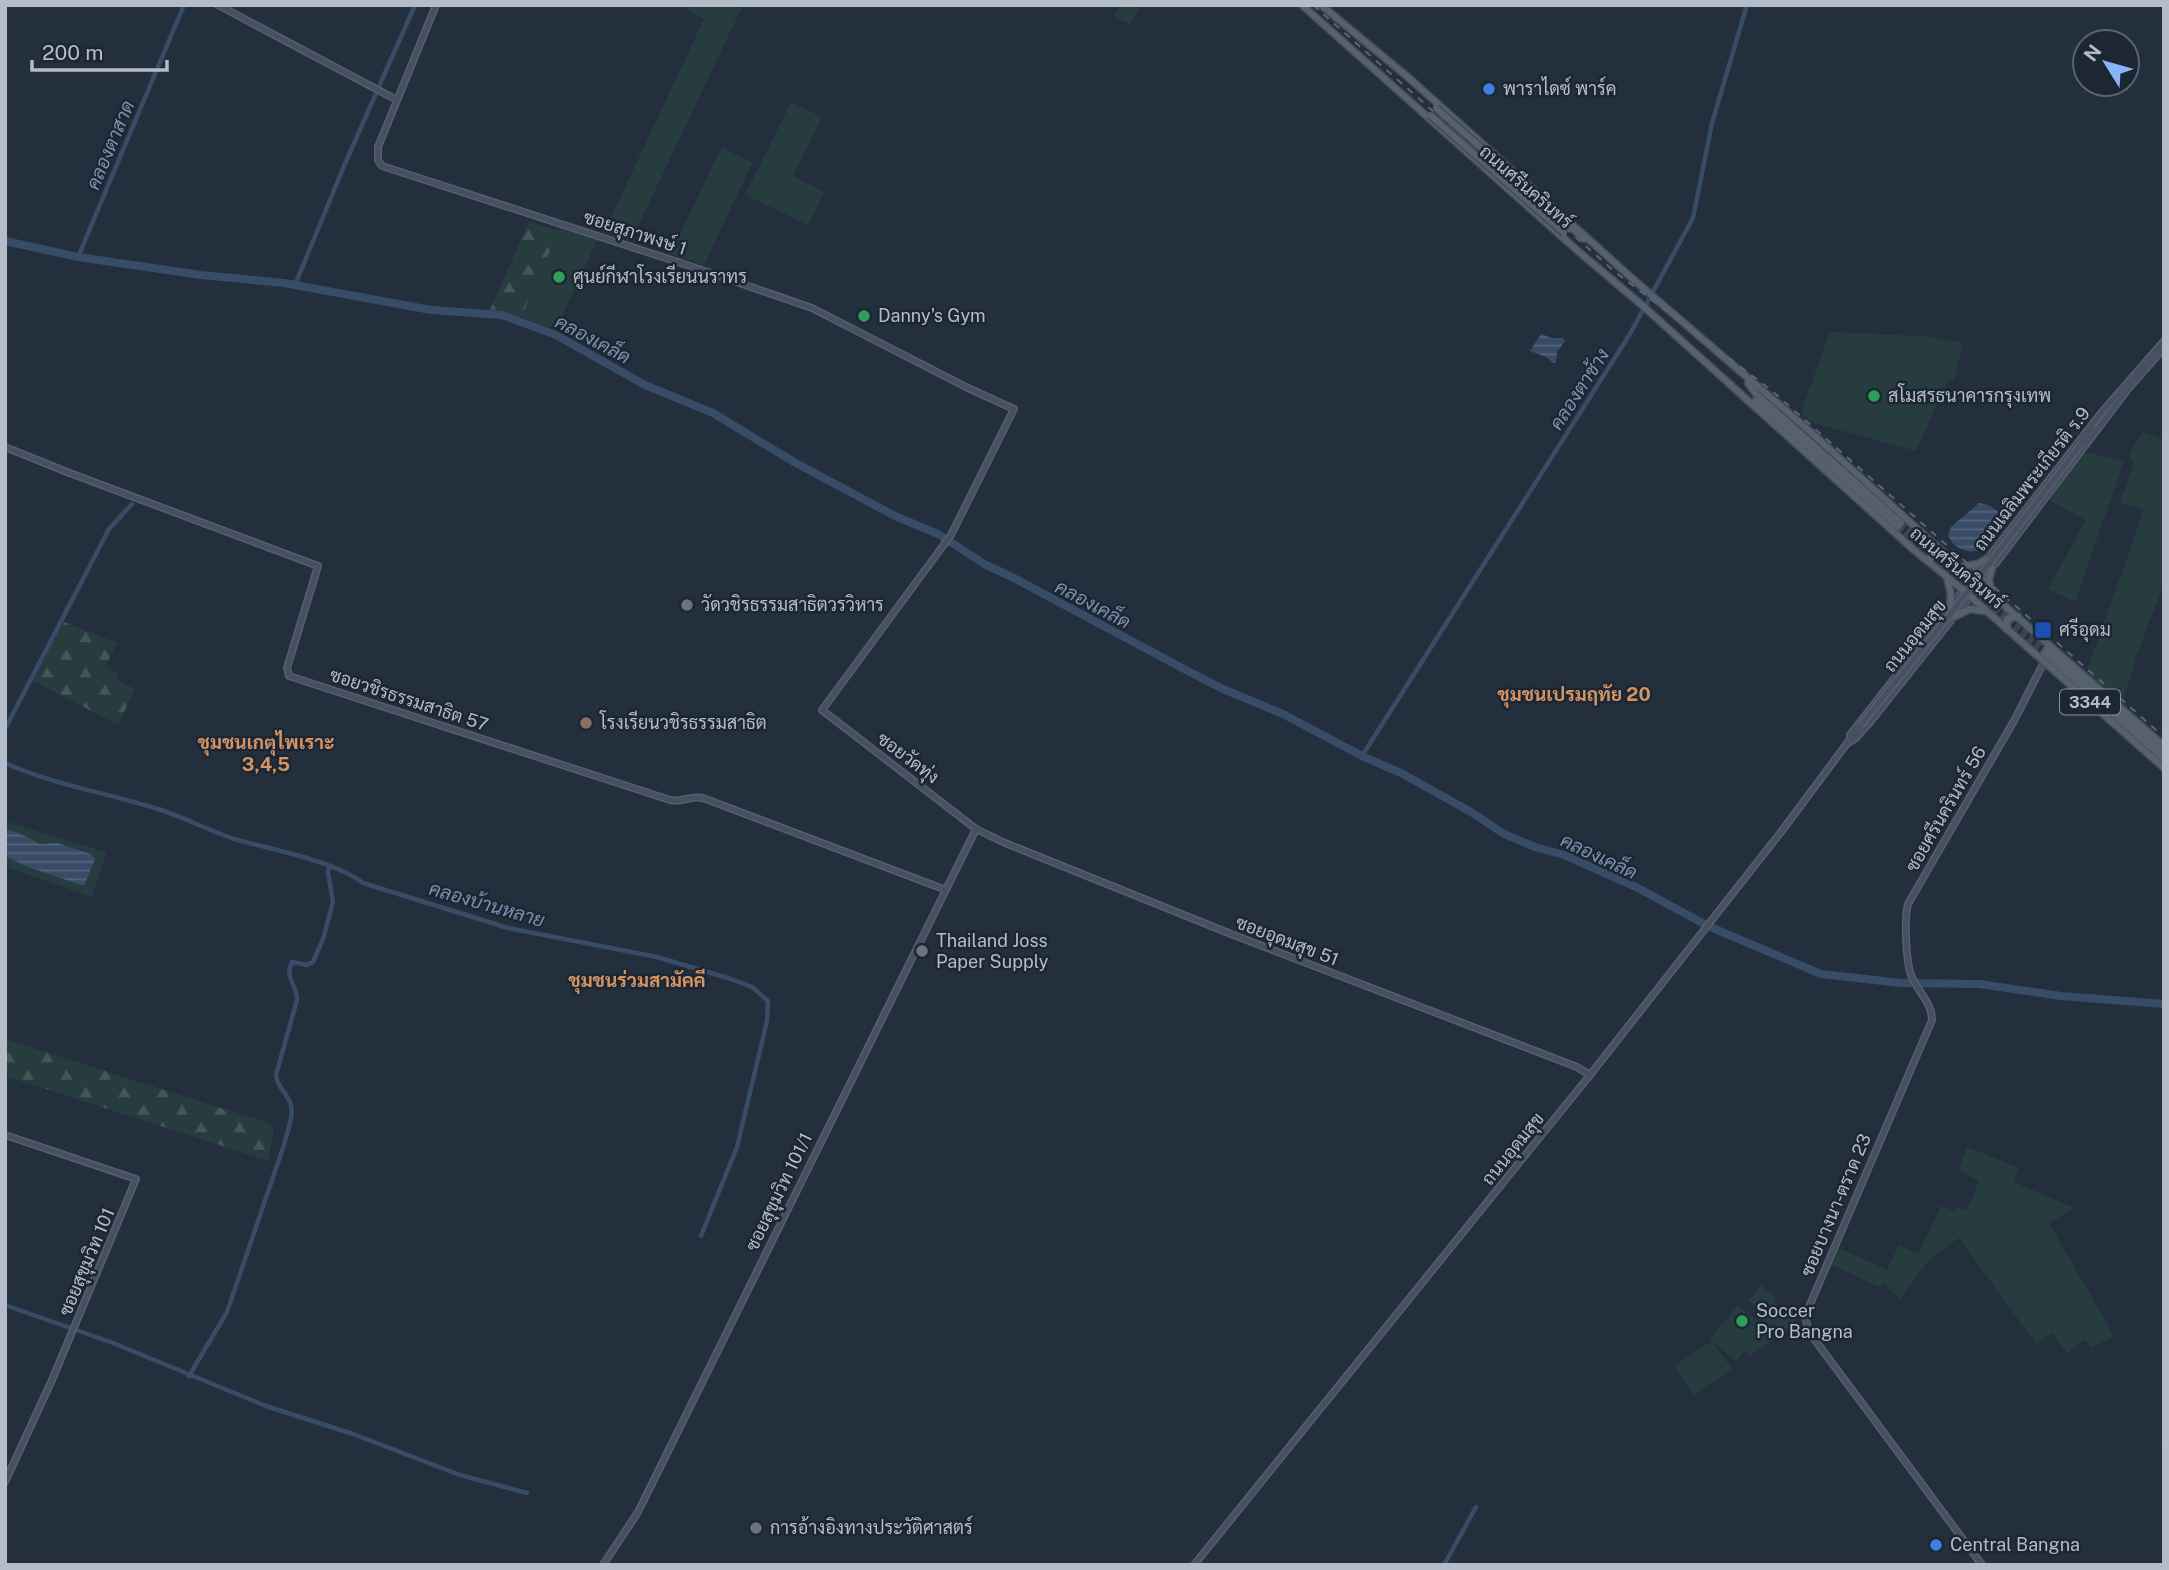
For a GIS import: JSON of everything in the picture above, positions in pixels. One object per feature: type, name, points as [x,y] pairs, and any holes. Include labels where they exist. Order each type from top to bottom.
[{"type":"main road","name":"ถนนศรีนครินทร์","points":[[1302,5],[1626,290],[1923,558],[1963,590],[2164,768]]},
{"type":"main road","name":"ถนนศรีนครินทร์","points":[[1321,5],[1461,124],[1634,280],[2164,746]]},
{"type":"main road","points":[[1382,57],[1436,108],[1634,280]]},
{"type":"main road","points":[[1376,69],[1626,290]]},
{"type":"main road","points":[[1449,136],[1458,139],[1462,137],[1464,131],[1461,124]]},
{"type":"main road","points":[[1543,219],[1540,211],[1542,206],[1554,207]]},
{"type":"main road","name":"ถนนศรีนครินทร์","points":[[1734,387],[1754,399],[1899,525],[1756,394],[1743,376]]},
{"type":"main road","points":[[1923,558],[1930,559],[1936,554],[1933,543]]},
{"type":"main road","points":[[1960,567],[1978,564],[1986,559]]},
{"type":"main road","points":[[1991,593],[1989,579],[1992,568]]},
{"type":"main road","points":[[1947,577],[1950,606]]},
{"type":"main road","points":[[1954,617],[1970,609],[1986,611]]},
{"type":"main road","points":[[2007,629],[2007,619],[2018,617]]},
{"type":"main road","name":"3344","points":[[2164,753],[2046,651],[2164,759]]},
{"type":"street","points":[[218,5],[397,100]]},
{"type":"street","name":"ซอยสุภาพงษ์ 1","points":[[436,5],[378,147],[378,160],[387,169],[481,197],[812,308],[1014,409],[951,535],[822,710]]},
{"type":"street","name":"ถนนเฉลิมพระเกียรติ ร.9","points":[[1972,578],[2114,398],[2164,341]]},
{"type":"street","name":"ถนนเฉลิมพระเกียรติ ร.9","points":[[1980,584],[2110,413],[2164,348]]},
{"type":"street","name":"ถนนเฉลิมพระเกียรติ ร.9","points":[[2082,443],[2114,398]]},
{"type":"street","name":"ถนนเฉลิมพระเกียรติ ร.9","points":[[2095,427],[2110,413]]},
{"type":"street","name":"ถนนอุดมสุข","points":[[1195,1565],[1590,1075],[2082,443]]},
{"type":"street","name":"ซอยวชิรธรรมสาธิต 57","points":[[5,447],[318,566],[286,668],[289,676],[670,800],[680,802],[693,796],[702,797],[946,890]]},
{"type":"street","points":[[1997,545],[1997,553],[2005,551]]},
{"type":"street","name":"ถนนอุดมสุข","points":[[1846,744],[1852,730],[1972,578]]},
{"type":"street","name":"ถนนอุดมสุข","points":[[1846,744],[1856,738],[1871,722],[1980,584]]},
{"type":"street","points":[[1922,642],[1929,641],[1930,648]]},
{"type":"street","name":"ซอยศรีนครินทร์ 56","points":[[1913,979],[1909,967],[1906,914],[1908,904],[2015,719],[2044,662]]},
{"type":"street","name":"ซอยวัดทุ่ง","points":[[822,710],[976,829]]},
{"type":"street","name":"ซอยสุขุมวิท 101/1","points":[[603,1565],[638,1512],[976,829]]},
{"type":"street","name":"ซอยอุดมสุข 51","points":[[976,829],[1004,843],[1220,930],[1577,1067],[1590,1075]]},
{"type":"street","name":"ซอยบางนา-ตราด 23","points":[[1913,979],[1930,1009],[1932,1020],[1813,1294],[1805,1321],[1809,1332],[1982,1565]]},
{"type":"street","name":"ซอยสุขุมวิท 101","points":[[5,1135],[136,1179],[52,1380],[5,1482]]},
{"type":"green space","points":[[688,5],[743,5],[631,241],[604,232],[704,19],[686,10]]},
{"type":"green space","points":[[1120,5],[1142,5],[1130,24],[1116,18],[1115,14]]},
{"type":"green space","points":[[791,102],[822,117],[793,176],[824,192],[808,225],[745,195]]},
{"type":"green space","points":[[722,147],[752,163],[704,265],[670,254]]},
{"type":"green space","points":[[529,222],[559,231],[521,317],[489,312]]},
{"type":"green space","name":"ศูนย์กีฬาโรงเรียนนราทร","points":[[560,228],[598,238],[556,330],[521,317]]},
{"type":"green space","name":"สโมสรธนาคารกรุงเทพ","points":[[1830,332],[1921,336],[1963,343],[1954,380],[1948,380],[1916,451],[1810,422],[1801,412]]},
{"type":"green space","points":[[2143,432],[2164,440],[2164,584],[2137,654],[2122,705],[2087,672],[2144,509],[2120,503],[2134,464],[2129,454]]},
{"type":"green space","points":[[2084,452],[2124,461],[2075,602],[2048,589],[2086,520],[2052,502],[2049,497]]},
{"type":"green space","points":[[64,622],[117,643],[105,667],[119,674],[116,680],[135,689],[118,725],[32,680]]},
{"type":"green space","points":[[5,821],[105,852],[92,897],[5,867]]},
{"type":"green space","points":[[5,1039],[271,1124],[273,1133],[269,1161],[5,1076]]},
{"type":"green space","points":[[1967,1147],[2019,1168],[2014,1182],[2074,1208],[2049,1223],[2114,1336],[2092,1348],[2085,1340],[2067,1353],[2052,1333],[2036,1344],[1959,1238],[1926,1265],[1900,1299],[1883,1283],[1879,1287],[1830,1264],[1837,1247],[1887,1270],[1899,1245],[1918,1254],[1941,1206],[1955,1211],[1957,1207],[1967,1211],[1979,1181],[1958,1170]]},
{"type":"green space","points":[[1761,1285],[1774,1296],[1774,1302],[1795,1320],[1782,1336],[1760,1318],[1761,1311],[1748,1301]]},
{"type":"green space","name":"Soccer Pro Bangna","points":[[1738,1305],[1777,1337],[1749,1356],[1745,1351],[1736,1361],[1710,1339]]},
{"type":"green space","name":"Soccer Pro Bangna","points":[[1712,1341],[1732,1369],[1694,1395],[1674,1366]]},
{"type":"water","points":[[1541,334],[1563,338],[1565,341],[1557,352],[1556,362],[1530,351]]},
{"type":"water","points":[[1979,503],[1996,510],[2002,516],[2004,525],[1982,549],[1964,550],[1954,544],[1948,535],[1951,527]]},
{"type":"water","points":[[5,829],[40,844],[57,843],[91,854],[95,859],[84,886],[28,867],[5,856]]},
{"type":"waterway","name":"คลองตาสาด","points":[[78,257],[184,5]]},
{"type":"waterway","points":[[295,285],[415,5]]},
{"type":"waterway","name":"คลองตาช้าง","points":[[1362,756],[1630,334],[1693,218],[1712,123],[1747,5]]},
{"type":"waterway","name":"คลองเคล็ด","points":[[5,241],[78,257],[201,275],[284,283],[431,310],[502,315],[556,335],[645,385],[713,413],[794,462],[895,516],[938,534],[986,565],[1223,689],[1283,714],[1362,756],[1401,773],[1471,812],[1504,834],[1564,855],[1636,887],[1708,926],[1821,974],[1901,983],[1979,984],[2061,996],[2164,1004]]},
{"type":"waterway","points":[[5,729],[109,529],[132,504]]},
{"type":"waterway","name":"คลองบ้านหลาย","points":[[5,763],[62,783],[158,809],[228,837],[320,862],[363,883],[508,928],[657,957],[752,987],[768,1001],[767,1021],[737,1147],[701,1236]]},
{"type":"waterway","points":[[189,1376],[227,1312],[289,1128],[291,1105],[276,1075],[297,1000],[289,972],[292,962],[307,965],[313,962],[323,939],[333,902],[329,867]]},
{"type":"waterway","points":[[5,1305],[113,1343],[266,1406],[353,1434],[460,1475],[527,1493]]},
{"type":"waterway","points":[[2164,1443],[2164,1449]]},
{"type":"waterway","points":[[1444,1565],[1476,1507]]},
{"type":"tunnel","points":[[1901,523],[2047,649]]},
{"type":"tunnel","points":[[1898,527],[2044,653]]},
{"type":"railway","points":[[1313,5],[1615,272],[1771,390],[2164,737]]},
{"type":"place","name":"พาราไดซ์ พาร์ค","points":[[1489,89]]},
{"type":"place","name":"ศูนย์กีฬาโรงเรียนนราทร","points":[[559,277]]},
{"type":"place","name":"Danny's Gym","points":[[864,316]]},
{"type":"place","name":"สโมสรธนาคารกรุงเทพ","points":[[1874,396]]},
{"type":"place","name":"วัดวชิรธรรมสาธิตวรวิหาร","points":[[687,605]]},
{"type":"place","name":"ศรีอุดม","points":[[2043,630]]},
{"type":"place","name":"โรงเรียนวชิรธรรมสาธิต","points":[[586,723]]},
{"type":"place","name":"Thailand Joss Paper Supply","points":[[922,951]]},
{"type":"place","name":"Soccer Pro Bangna","points":[[1742,1321]]},
{"type":"place","name":"การอ้างอิงทางประวัติศาสตร์","points":[[756,1528]]},
{"type":"place","name":"Central Bangna","points":[[1936,1545]]},
{"type":"district","name":"ชุมชนเปรมฤทัย 20","points":[[1574,694]]},
{"type":"district","name":"ชุมชนเกตุไพเราะ 3,4,5","points":[[266,753]]},
{"type":"district","name":"ชุมชนร่วมสามัคคี","points":[[637,980]]}]
